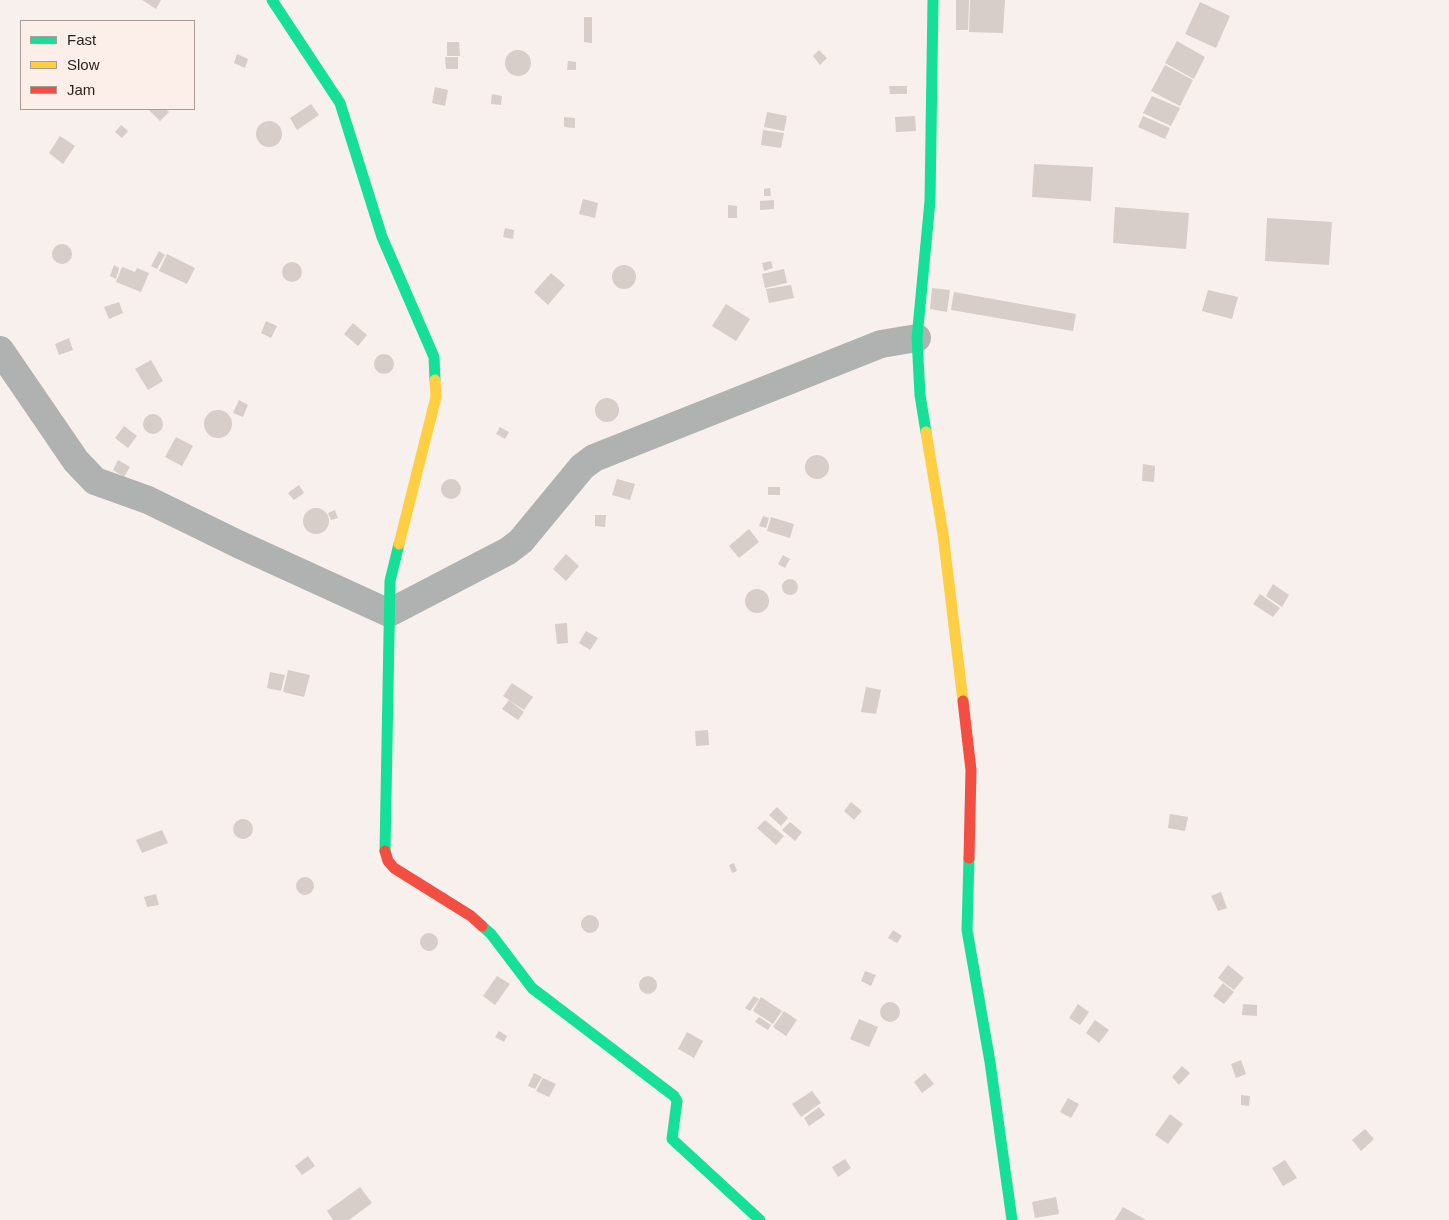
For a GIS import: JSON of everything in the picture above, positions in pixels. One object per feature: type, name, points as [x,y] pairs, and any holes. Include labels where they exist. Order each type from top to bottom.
[{"type":"street","points":[[272,0],[340,103],[382,237],[434,357],[436,397],[390,581],[384,852],[394,868],[471,916],[491,934],[532,988],[674,1096],[677,1101],[672,1139],[760,1220]]},
{"type":"street","points":[[933,0],[930,201],[917,338],[920,395],[943,534],[971,770],[967,930],[990,1062],[1012,1220]]},
{"type":"street","points":[[389,613],[508,551],[521,541],[582,467],[594,458],[881,344],[917,338]]},
{"type":"street","points":[[0,350],[76,461],[95,481],[148,500],[238,544],[389,613]]},
{"type":"building","points":[[142,0],[161,0],[156,9]]},
{"type":"building","points":[[956,0],[969,0],[968,30],[956,30]]},
{"type":"building","points":[[970,0],[1005,0],[1003,33],[969,32]]},
{"type":"building","points":[[1200,2],[1230,16],[1216,48],[1185,34]]},
{"type":"building","points":[[584,17],[592,17],[592,43],[584,42]]},
{"type":"building","points":[[1177,41],[1205,57],[1194,79],[1165,63]]},
{"type":"building","points":[[447,42],[459,42],[460,56],[447,56]]},
{"type":"building","points":[[518,50],[527,54],[531,63],[527,72],[518,76],[509,72],[505,63],[509,54]]},
{"type":"building","points":[[819,50],[827,58],[820,65],[813,56]]},
{"type":"building","points":[[237,54],[248,59],[245,68],[234,63]]},
{"type":"building","points":[[445,57],[458,57],[458,69],[446,69]]},
{"type":"building","points":[[568,61],[576,62],[576,70],[567,70]]},
{"type":"building","points":[[1165,65],[1193,80],[1180,106],[1151,91]]},
{"type":"building","points":[[889,86],[907,86],[907,94],[890,94]]},
{"type":"building","points":[[435,87],[448,90],[445,106],[432,103]]},
{"type":"building","points":[[492,94],[502,96],[501,105],[491,104]]},
{"type":"building","points":[[1152,96],[1180,108],[1171,126],[1143,113]]},
{"type":"building","points":[[311,104],[319,115],[297,130],[290,118]]},
{"type":"building","points":[[149,110],[167,110],[169,112],[160,121]]},
{"type":"building","points":[[767,112],[787,116],[784,131],[764,127]]},
{"type":"building","points":[[915,116],[916,131],[896,132],[895,117]]},
{"type":"building","points":[[1143,116],[1170,128],[1165,139],[1138,127]]},
{"type":"building","points":[[564,117],[575,118],[575,128],[564,127]]},
{"type":"building","points":[[269,121],[279,124],[282,134],[279,144],[269,147],[259,144],[256,134],[259,124]]},
{"type":"building","points":[[121,125],[128,131],[122,138],[115,132]]},
{"type":"building","points":[[763,130],[784,133],[781,148],[761,145]]},
{"type":"building","points":[[60,136],[75,146],[63,164],[49,153]]},
{"type":"building","points":[[1034,164],[1093,167],[1091,201],[1032,197]]},
{"type":"building","points":[[770,188],[771,196],[764,196],[764,189]]},
{"type":"building","points":[[583,199],[598,203],[595,218],[579,214]]},
{"type":"building","points":[[774,200],[774,209],[760,210],[760,201]]},
{"type":"building","points":[[728,205],[737,206],[737,218],[728,218]]},
{"type":"building","points":[[1115,207],[1189,213],[1186,249],[1113,243]]},
{"type":"building","points":[[1267,218],[1332,222],[1329,265],[1265,261]]},
{"type":"building","points":[[505,228],[514,230],[513,239],[503,237]]},
{"type":"building","points":[[58,244],[66,244],[72,250],[72,258],[66,264],[58,264],[52,258],[52,250]]},
{"type":"building","points":[[159,251],[165,255],[157,269],[151,266]]},
{"type":"building","points":[[167,254],[195,268],[187,284],[159,271]]},
{"type":"building","points":[[771,261],[773,268],[764,271],[762,263]]},
{"type":"building","points":[[292,262],[299,265],[302,272],[299,279],[292,282],[285,279],[282,272],[285,265]]},
{"type":"building","points":[[114,265],[119,268],[116,279],[110,276]]},
{"type":"building","points":[[624,265],[633,268],[636,277],[633,286],[624,289],[615,286],[612,277],[615,268]]},
{"type":"building","points":[[122,267],[135,272],[137,268],[149,273],[141,292],[116,282]]},
{"type":"building","points":[[784,269],[787,283],[765,288],[762,274]]},
{"type":"building","points":[[551,273],[565,285],[548,305],[534,292]]},
{"type":"building","points":[[791,285],[794,298],[769,303],[766,289]]},
{"type":"building","points":[[932,288],[950,290],[947,312],[930,309]]},
{"type":"building","points":[[1208,290],[1238,297],[1232,319],[1202,311]]},
{"type":"building","points":[[954,292],[1076,314],[1073,331],[951,310]]},
{"type":"building","points":[[119,302],[123,313],[109,319],[104,307]]},
{"type":"building","points":[[726,304],[750,319],[736,341],[712,326]]},
{"type":"building","points":[[266,321],[277,326],[271,338],[261,333]]},
{"type":"building","points":[[353,323],[367,335],[358,346],[344,334]]},
{"type":"building","points":[[69,338],[73,350],[59,355],[55,344]]},
{"type":"building","points":[[384,354],[391,357],[394,364],[391,371],[384,374],[377,371],[374,364],[377,357]]},
{"type":"building","points":[[151,360],[163,381],[148,390],[135,369]]},
{"type":"building","points":[[607,398],[612,399],[618,405],[618,415],[612,421],[607,422],[602,421],[596,415],[595,410],[596,405],[602,399]]},
{"type":"building","points":[[239,400],[248,405],[243,417],[233,413]]},
{"type":"building","points":[[218,410],[228,414],[232,424],[228,434],[218,438],[208,434],[204,424],[208,414]]},
{"type":"building","points":[[153,414],[160,417],[163,424],[160,431],[153,434],[146,431],[143,424],[146,417]]},
{"type":"building","points":[[124,426],[137,436],[128,448],[115,438]]},
{"type":"building","points":[[500,427],[509,432],[505,439],[496,434]]},
{"type":"building","points":[[176,437],[193,446],[182,466],[165,457]]},
{"type":"building","points":[[817,455],[826,458],[829,467],[826,476],[817,479],[808,476],[805,467],[808,458]]},
{"type":"building","points":[[118,460],[130,467],[124,477],[113,470]]},
{"type":"building","points":[[1143,464],[1155,466],[1154,482],[1142,481]]},
{"type":"building","points":[[451,479],[458,482],[461,489],[458,496],[451,499],[444,496],[441,489],[444,482]]},
{"type":"building","points":[[617,479],[635,484],[630,500],[612,495]]},
{"type":"building","points":[[299,485],[304,493],[294,500],[288,493]]},
{"type":"building","points":[[768,487],[780,487],[780,495],[768,495]]},
{"type":"building","points":[[316,508],[325,512],[329,521],[325,530],[316,534],[307,530],[303,521],[307,512]]},
{"type":"building","points":[[335,510],[338,518],[331,520],[328,513]]},
{"type":"building","points":[[595,515],[606,515],[605,527],[595,526]]},
{"type":"building","points":[[763,516],[769,518],[766,528],[759,526]]},
{"type":"building","points":[[771,517],[794,524],[790,538],[767,531]]},
{"type":"building","points":[[749,529],[759,542],[739,558],[729,546]]},
{"type":"building","points":[[566,554],[579,566],[566,581],[553,569]]},
{"type":"building","points":[[783,555],[790,559],[785,568],[778,564]]},
{"type":"building","points":[[790,579],[796,581],[798,587],[796,593],[790,595],[784,593],[782,587],[784,581]]},
{"type":"building","points":[[1273,584],[1289,595],[1282,607],[1266,596]]},
{"type":"building","points":[[757,589],[766,592],[769,601],[766,610],[757,613],[748,610],[745,601],[748,592]]},
{"type":"building","points":[[1260,594],[1280,608],[1273,617],[1253,604]]},
{"type":"building","points":[[567,623],[568,643],[557,644],[555,624]]},
{"type":"building","points":[[586,631],[598,638],[590,650],[579,643]]},
{"type":"building","points":[[288,670],[310,675],[304,697],[283,692]]},
{"type":"building","points":[[270,672],[285,675],[281,691],[267,688]]},
{"type":"building","points":[[512,683],[533,697],[524,710],[503,696]]},
{"type":"building","points":[[866,687],[881,690],[876,714],[861,712]]},
{"type":"building","points":[[509,700],[524,712],[518,720],[502,709]]},
{"type":"building","points":[[708,730],[709,745],[696,746],[695,731]]},
{"type":"building","points":[[851,802],[862,811],[854,820],[844,811]]},
{"type":"building","points":[[777,807],[788,818],[781,826],[769,815]]},
{"type":"building","points":[[1170,814],[1188,817],[1185,831],[1168,828]]},
{"type":"building","points":[[243,819],[250,822],[253,829],[250,836],[243,839],[236,836],[233,829],[236,822]]},
{"type":"building","points":[[765,820],[784,836],[776,845],[757,828]]},
{"type":"building","points":[[790,822],[802,832],[795,841],[782,830]]},
{"type":"building","points":[[162,830],[168,843],[142,853],[136,840]]},
{"type":"building","points":[[734,863],[737,871],[732,873],[729,865]]},
{"type":"building","points":[[305,877],[311,880],[314,886],[311,892],[305,895],[299,892],[296,886],[299,880]]},
{"type":"building","points":[[1221,892],[1227,908],[1218,911],[1211,896]]},
{"type":"building","points":[[156,894],[159,905],[147,907],[144,897]]},
{"type":"building","points":[[586,915],[594,915],[599,920],[597,931],[586,933],[581,928],[581,920]]},
{"type":"building","points":[[893,930],[902,936],[897,943],[888,938]]},
{"type":"building","points":[[425,933],[433,933],[438,938],[436,949],[425,951],[420,946],[420,938]]},
{"type":"building","points":[[1228,965],[1244,978],[1234,990],[1218,978]]},
{"type":"building","points":[[865,971],[876,975],[871,986],[861,981]]},
{"type":"building","points":[[497,976],[510,984],[495,1005],[483,996]]},
{"type":"building","points":[[644,976],[652,976],[657,981],[655,992],[644,994],[639,989],[639,981]]},
{"type":"building","points":[[1223,983],[1234,992],[1224,1004],[1213,996]]},
{"type":"building","points":[[754,996],[759,999],[750,1011],[745,1008]]},
{"type":"building","points":[[761,997],[782,1011],[773,1024],[753,1011]]},
{"type":"building","points":[[890,1002],[897,1005],[900,1012],[897,1019],[890,1022],[883,1019],[880,1012],[883,1005]]},
{"type":"building","points":[[1078,1004],[1089,1012],[1080,1025],[1069,1018]]},
{"type":"building","points":[[1243,1004],[1257,1005],[1257,1016],[1242,1015]]},
{"type":"building","points":[[784,1011],[797,1020],[786,1036],[773,1027]]},
{"type":"building","points":[[759,1017],[771,1025],[768,1030],[755,1022]]},
{"type":"building","points":[[859,1019],[878,1027],[869,1047],[850,1039]]},
{"type":"building","points":[[1095,1020],[1109,1030],[1099,1043],[1086,1033]]},
{"type":"building","points":[[499,1031],[507,1036],[504,1042],[495,1037]]},
{"type":"building","points":[[687,1032],[703,1041],[694,1058],[678,1049]]},
{"type":"building","points":[[1241,1060],[1246,1074],[1236,1078],[1231,1064]]},
{"type":"building","points":[[1182,1066],[1190,1073],[1179,1085],[1172,1077]]},
{"type":"building","points":[[534,1073],[542,1077],[535,1089],[528,1086]]},
{"type":"building","points":[[925,1073],[934,1084],[922,1093],[914,1082]]},
{"type":"building","points":[[543,1078],[556,1084],[549,1097],[536,1091]]},
{"type":"building","points":[[812,1091],[821,1103],[801,1117],[792,1104]]},
{"type":"building","points":[[1241,1095],[1250,1096],[1249,1106],[1241,1105]]},
{"type":"building","points":[[1068,1098],[1079,1104],[1071,1118],[1060,1112]]},
{"type":"building","points":[[819,1107],[825,1115],[809,1126],[804,1118]]},
{"type":"building","points":[[1170,1114],[1183,1124],[1168,1144],[1155,1135]]},
{"type":"building","points":[[1365,1129],[1374,1139],[1361,1151],[1352,1140]]},
{"type":"building","points":[[308,1156],[315,1166],[302,1175],[295,1166]]},
{"type":"building","points":[[845,1159],[851,1168],[838,1177],[832,1167]]},
{"type":"building","points":[[1285,1160],[1297,1178],[1283,1186],[1272,1168]]},
{"type":"building","points":[[360,1187],[372,1203],[349,1220],[333,1220],[327,1211]]},
{"type":"building","points":[[1056,1197],[1059,1214],[1035,1218],[1032,1202]]},
{"type":"building","points":[[1123,1207],[1146,1220],[1115,1220]]},
{"type":"traffic: fast","points":[[272,0],[340,103],[382,237],[434,357],[435,380]]},
{"type":"traffic: fast","points":[[926,432],[920,395],[917,338],[930,201],[933,0]]},
{"type":"traffic: fast","points":[[385,851],[390,581],[399,544]]},
{"type":"traffic: fast","points":[[969,858],[967,930],[990,1062],[1012,1220]]},
{"type":"traffic: fast","points":[[482,926],[491,934],[532,988],[674,1096],[677,1101],[672,1139],[760,1220]]},
{"type":"traffic: slow","points":[[399,544],[436,397],[435,380]]},
{"type":"traffic: slow","points":[[926,432],[943,534],[963,701]]},
{"type":"traffic: jam","points":[[963,701],[971,770],[969,858]]},
{"type":"traffic: jam","points":[[385,851],[388,861],[394,868],[471,916],[482,926]]}]
